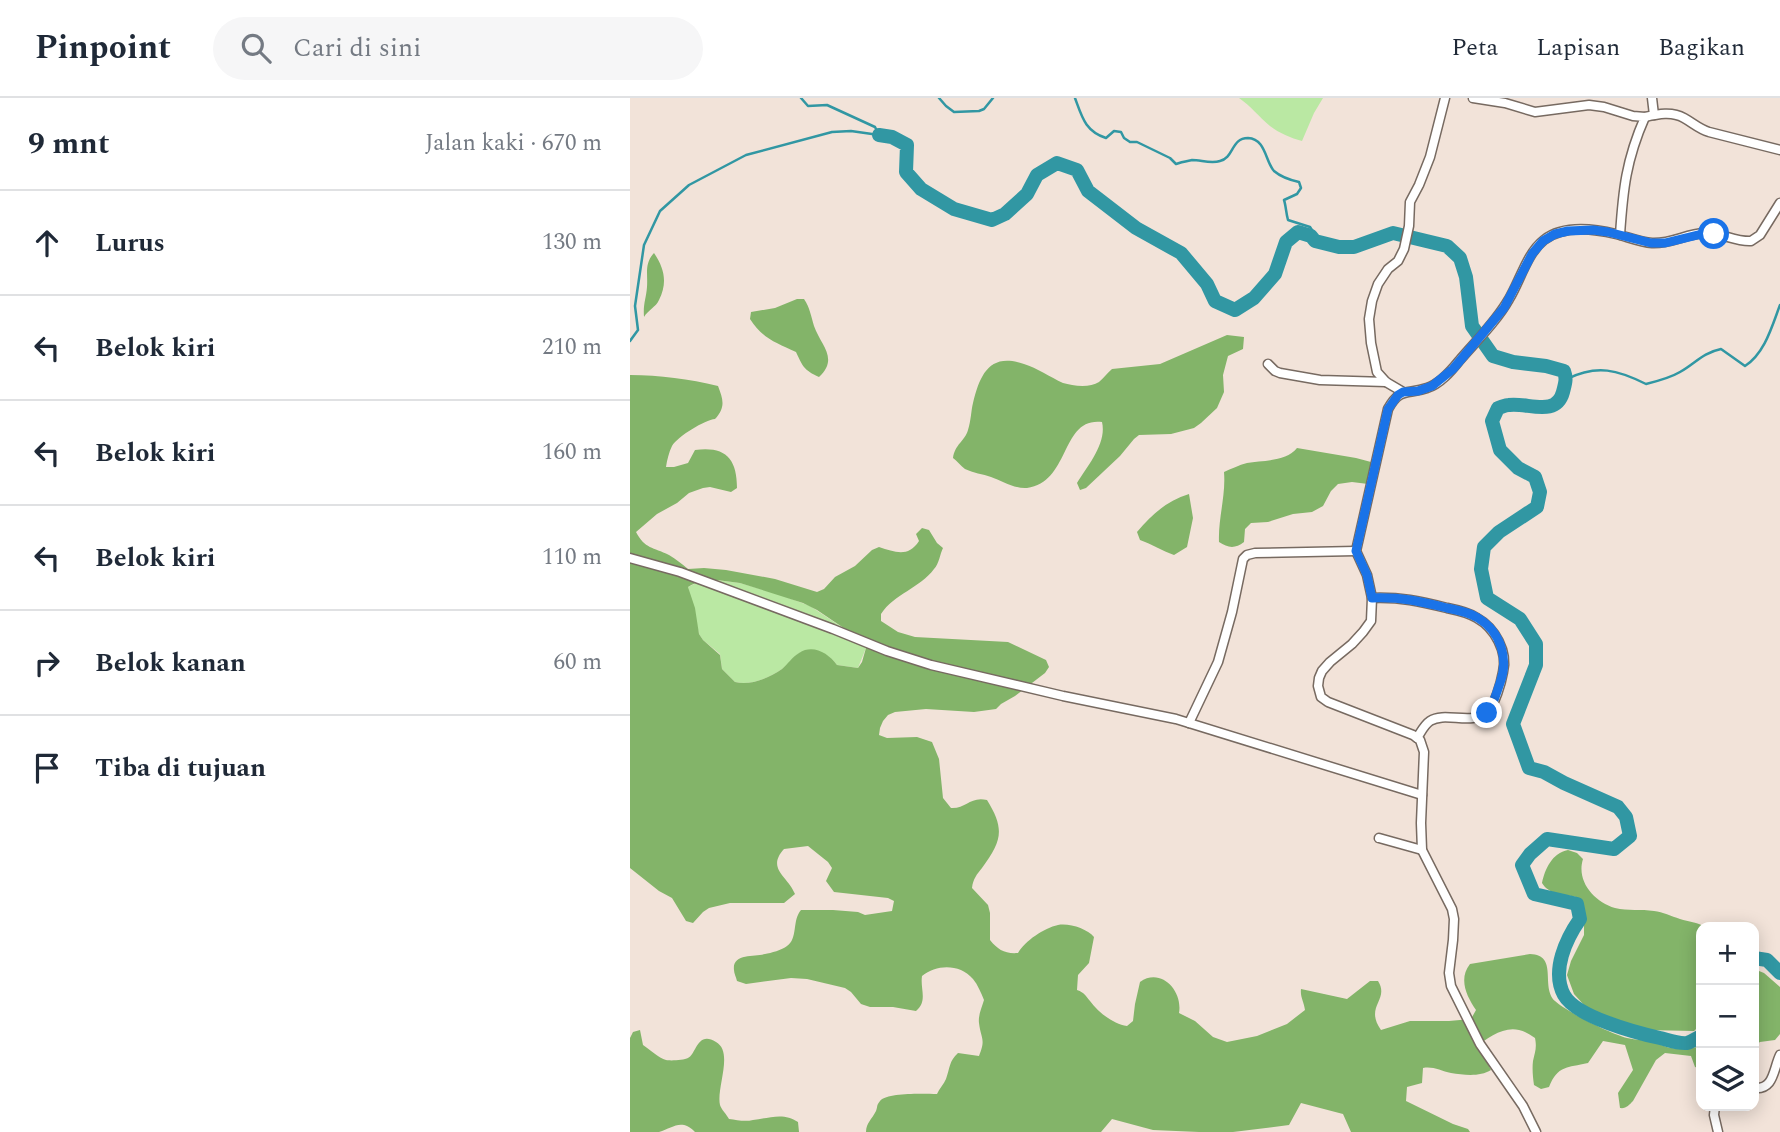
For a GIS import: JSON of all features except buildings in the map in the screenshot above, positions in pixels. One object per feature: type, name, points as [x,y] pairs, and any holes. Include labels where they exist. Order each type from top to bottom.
[{"type":"street","points":[[1403,392],[1386,382],[1377,372],[1373,360],[1369,319],[1378,284],[1398,261],[1404,249],[1410,202],[1430,157],[1445,98]]},
{"type":"street","points":[[1473,98],[1491,99],[1535,112],[1571,102],[1604,107],[1633,116],[1672,114],[1680,116],[1699,129],[1780,150]]},
{"type":"street","points":[[1620,235],[1625,178],[1635,139],[1649,116],[1653,98]]},
{"type":"street","points":[[1536,1132],[1523,1106],[1480,1044],[1451,986],[1449,973],[1454,919],[1452,909],[1422,850],[1423,745],[1407,733],[1328,702],[1318,692],[1322,671],[1352,644],[1371,621],[1372,598],[1367,575],[1356,551],[1388,409],[1392,401],[1403,392],[1426,389],[1453,369],[1504,308],[1532,254],[1543,241],[1555,234],[1593,230],[1651,243],[1665,243],[1706,233],[1751,241],[1760,235],[1780,203]]},
{"type":"street","points":[[1268,364],[1280,373],[1320,380],[1386,382]]},
{"type":"street","points":[[1189,723],[1218,662],[1243,559],[1255,553],[1356,551]]},
{"type":"street","points":[[630,558],[680,572],[887,651],[931,665],[1189,723],[1423,795]]},
{"type":"street","points":[[1372,598],[1416,600],[1479,618],[1502,648],[1505,666],[1492,706],[1487,713],[1474,718],[1433,719],[1417,738]]},
{"type":"street","points":[[1379,838],[1422,850]]},
{"type":"street","points":[[1759,1088],[1765,1088],[1770,1083],[1780,1055]]},
{"type":"street","points":[[1714,1111],[1718,1132]]},
{"type":"green space","points":[[1239,98],[1323,98],[1302,141],[1274,129]]},
{"type":"green space","points":[[654,253],[664,281],[658,302],[644,317],[648,265]]},
{"type":"green space","points":[[804,299],[806,302],[827,352],[828,364],[819,377],[804,368],[796,352],[776,343],[750,319],[751,312],[775,308]]},
{"type":"green space","points":[[1227,335],[1244,337],[1243,349],[1228,356],[1223,375],[1224,392],[1217,408],[1194,428],[1171,434],[1139,435],[1086,488],[1080,490],[1077,483],[1099,446],[1102,422],[1089,423],[1079,429],[1051,474],[1041,483],[1027,488],[1013,486],[968,470],[953,458],[968,430],[979,383],[988,368],[995,363],[1012,361],[1024,364],[1063,383],[1086,386],[1099,382],[1112,369],[1160,364]]},
{"type":"green space","points":[[630,375],[674,378],[718,386],[721,411],[715,419],[692,429],[675,442],[666,467],[688,463],[695,450],[721,452],[732,462],[737,488],[731,492],[710,487],[689,493],[636,532],[646,545],[669,555],[688,569],[726,570],[775,579],[817,592],[824,589],[835,577],[855,566],[872,550],[879,547],[906,552],[919,541],[916,534],[922,528],[929,530],[943,548],[937,564],[928,576],[886,607],[881,614],[881,621],[898,632],[915,637],[1008,642],[1046,660],[1049,667],[1045,673],[996,709],[974,712],[926,709],[895,712],[888,715],[880,728],[879,735],[887,738],[917,737],[932,742],[939,759],[943,798],[951,808],[981,799],[987,800],[993,810],[999,835],[994,850],[973,882],[972,888],[988,905],[990,940],[999,949],[1018,953],[1035,936],[1058,925],[1083,929],[1094,937],[1089,963],[1078,975],[1077,990],[1085,994],[1102,1013],[1116,1023],[1127,1026],[1133,1021],[1140,982],[1156,977],[1163,979],[1174,990],[1178,997],[1179,1013],[1195,1021],[1213,1037],[1227,1042],[1257,1036],[1287,1024],[1305,1010],[1301,989],[1347,999],[1370,981],[1378,981],[1381,988],[1375,1015],[1381,1030],[1410,1021],[1471,1019],[1476,1010],[1464,982],[1470,964],[1530,954],[1544,960],[1551,995],[1561,1006],[1589,1022],[1627,1038],[1672,1048],[1696,1047],[1696,1067],[1691,1056],[1665,1053],[1656,1060],[1633,1101],[1620,1108],[1618,1093],[1633,1070],[1625,1045],[1603,1041],[1588,1063],[1560,1071],[1549,1087],[1541,1089],[1534,1085],[1533,1079],[1535,1038],[1513,1029],[1496,1034],[1476,1047],[1491,1070],[1482,1074],[1466,1075],[1423,1068],[1422,1083],[1407,1087],[1406,1101],[1470,1132],[1351,1132],[1343,1114],[1301,1103],[1289,1125],[1233,1132],[1153,1130],[1112,1119],[1101,1132],[866,1132],[878,1104],[884,1098],[907,1094],[937,1094],[946,1079],[951,1062],[958,1053],[979,1056],[983,1042],[979,1017],[984,1000],[973,979],[955,968],[928,972],[922,976],[923,999],[916,1011],[870,1007],[861,1004],[845,988],[807,979],[791,978],[746,984],[737,981],[734,965],[740,958],[776,951],[790,943],[801,910],[833,910],[865,915],[892,911],[894,901],[888,898],[834,892],[826,881],[832,868],[808,846],[784,849],[779,856],[777,862],[780,872],[795,894],[784,903],[730,903],[709,908],[693,923],[686,921],[672,898],[630,868]],"holes":[[[709,580],[740,583],[803,603],[863,641],[866,648],[858,668],[837,665],[825,654],[810,649],[794,656],[782,669],[765,678],[747,683],[735,682],[722,669],[720,655],[699,634],[688,587]]]},
{"type":"green space","points":[[1297,448],[1371,462],[1372,476],[1368,484],[1338,484],[1323,506],[1312,512],[1251,523],[1245,529],[1244,542],[1238,546],[1219,542],[1224,472],[1247,463],[1287,456]]},
{"type":"green space","points":[[1189,494],[1193,518],[1187,547],[1174,555],[1140,540],[1137,532],[1154,514],[1174,500]]},
{"type":"green space","points":[[701,581],[740,583],[810,606],[863,641],[866,648],[858,668],[837,665],[825,654],[808,650],[798,654],[782,669],[765,678],[747,683],[735,682],[722,669],[720,654],[699,634],[688,587]]},
{"type":"green space","points":[[1568,850],[1577,853],[1583,859],[1582,875],[1585,883],[1594,896],[1607,905],[1620,909],[1657,912],[1696,923],[1694,1031],[1645,1030],[1611,1020],[1596,1014],[1574,994],[1567,975],[1584,935],[1584,909],[1576,897],[1553,892],[1542,883],[1550,862]]},
{"type":"green space","points":[[1759,971],[1780,987],[1780,1034],[1775,1040],[1760,1042]]},
{"type":"green space","points":[[640,1030],[643,1045],[666,1060],[688,1058],[705,1039],[716,1042],[724,1054],[720,1105],[729,1119],[747,1121],[787,1117],[798,1122],[799,1132],[695,1132],[681,1125],[659,1132],[630,1132],[630,1038],[633,1032]]},
{"type":"waterway","points":[[801,98],[808,106],[827,105],[875,127],[879,135]]},
{"type":"waterway","points":[[939,98],[954,112],[979,111],[993,98]]},
{"type":"waterway","points":[[1075,98],[1085,122],[1099,135],[1106,138],[1114,131],[1121,132],[1130,142],[1137,142],[1170,158],[1176,164],[1192,160],[1220,161],[1228,156],[1238,141],[1254,139],[1262,146],[1274,171],[1299,182],[1301,188],[1297,194],[1284,200],[1288,220],[1310,227],[1315,241]]},
{"type":"waterway","points":[[630,341],[638,330],[635,306],[644,245],[660,211],[689,185],[746,155],[832,132],[851,131],[879,135]]},
{"type":"waterway","points":[[879,135],[892,137],[907,145],[906,172],[921,189],[954,209],[992,220],[1005,214],[1027,194],[1037,175],[1057,163],[1077,170],[1088,191],[1136,228],[1181,253],[1207,284],[1215,301],[1235,310],[1254,298],[1275,274],[1286,242],[1298,232],[1311,236],[1315,241],[1339,247],[1354,247],[1393,233],[1447,246],[1460,258],[1466,277],[1472,326],[1493,356],[1564,371],[1566,379],[1563,392],[1554,405],[1506,405],[1498,408],[1492,421],[1500,450],[1518,468],[1535,477],[1540,492],[1537,507],[1499,532],[1484,547],[1481,569],[1487,598],[1520,619],[1536,644],[1536,665],[1513,724],[1529,768],[1544,772],[1618,807],[1626,817],[1630,836],[1614,849],[1547,839],[1522,865],[1534,894],[1577,904],[1580,919],[1565,946],[1559,976],[1560,986],[1571,1003],[1608,1023],[1650,1036],[1684,1043],[1696,1038]]},
{"type":"waterway","points":[[1567,379],[1598,370],[1617,372],[1646,384],[1672,376],[1721,349],[1745,366],[1763,347],[1780,305]]},
{"type":"waterway","points":[[1759,959],[1767,960],[1780,973]]},
{"type":"route","points":[[1487,713],[1492,706],[1505,666],[1502,648],[1487,626],[1479,618],[1416,600],[1372,598],[1367,575],[1356,551],[1388,409],[1398,395],[1426,389],[1453,369],[1504,308],[1532,254],[1543,241],[1555,234],[1593,230],[1651,243],[1665,243],[1698,234],[1714,234]]}]
